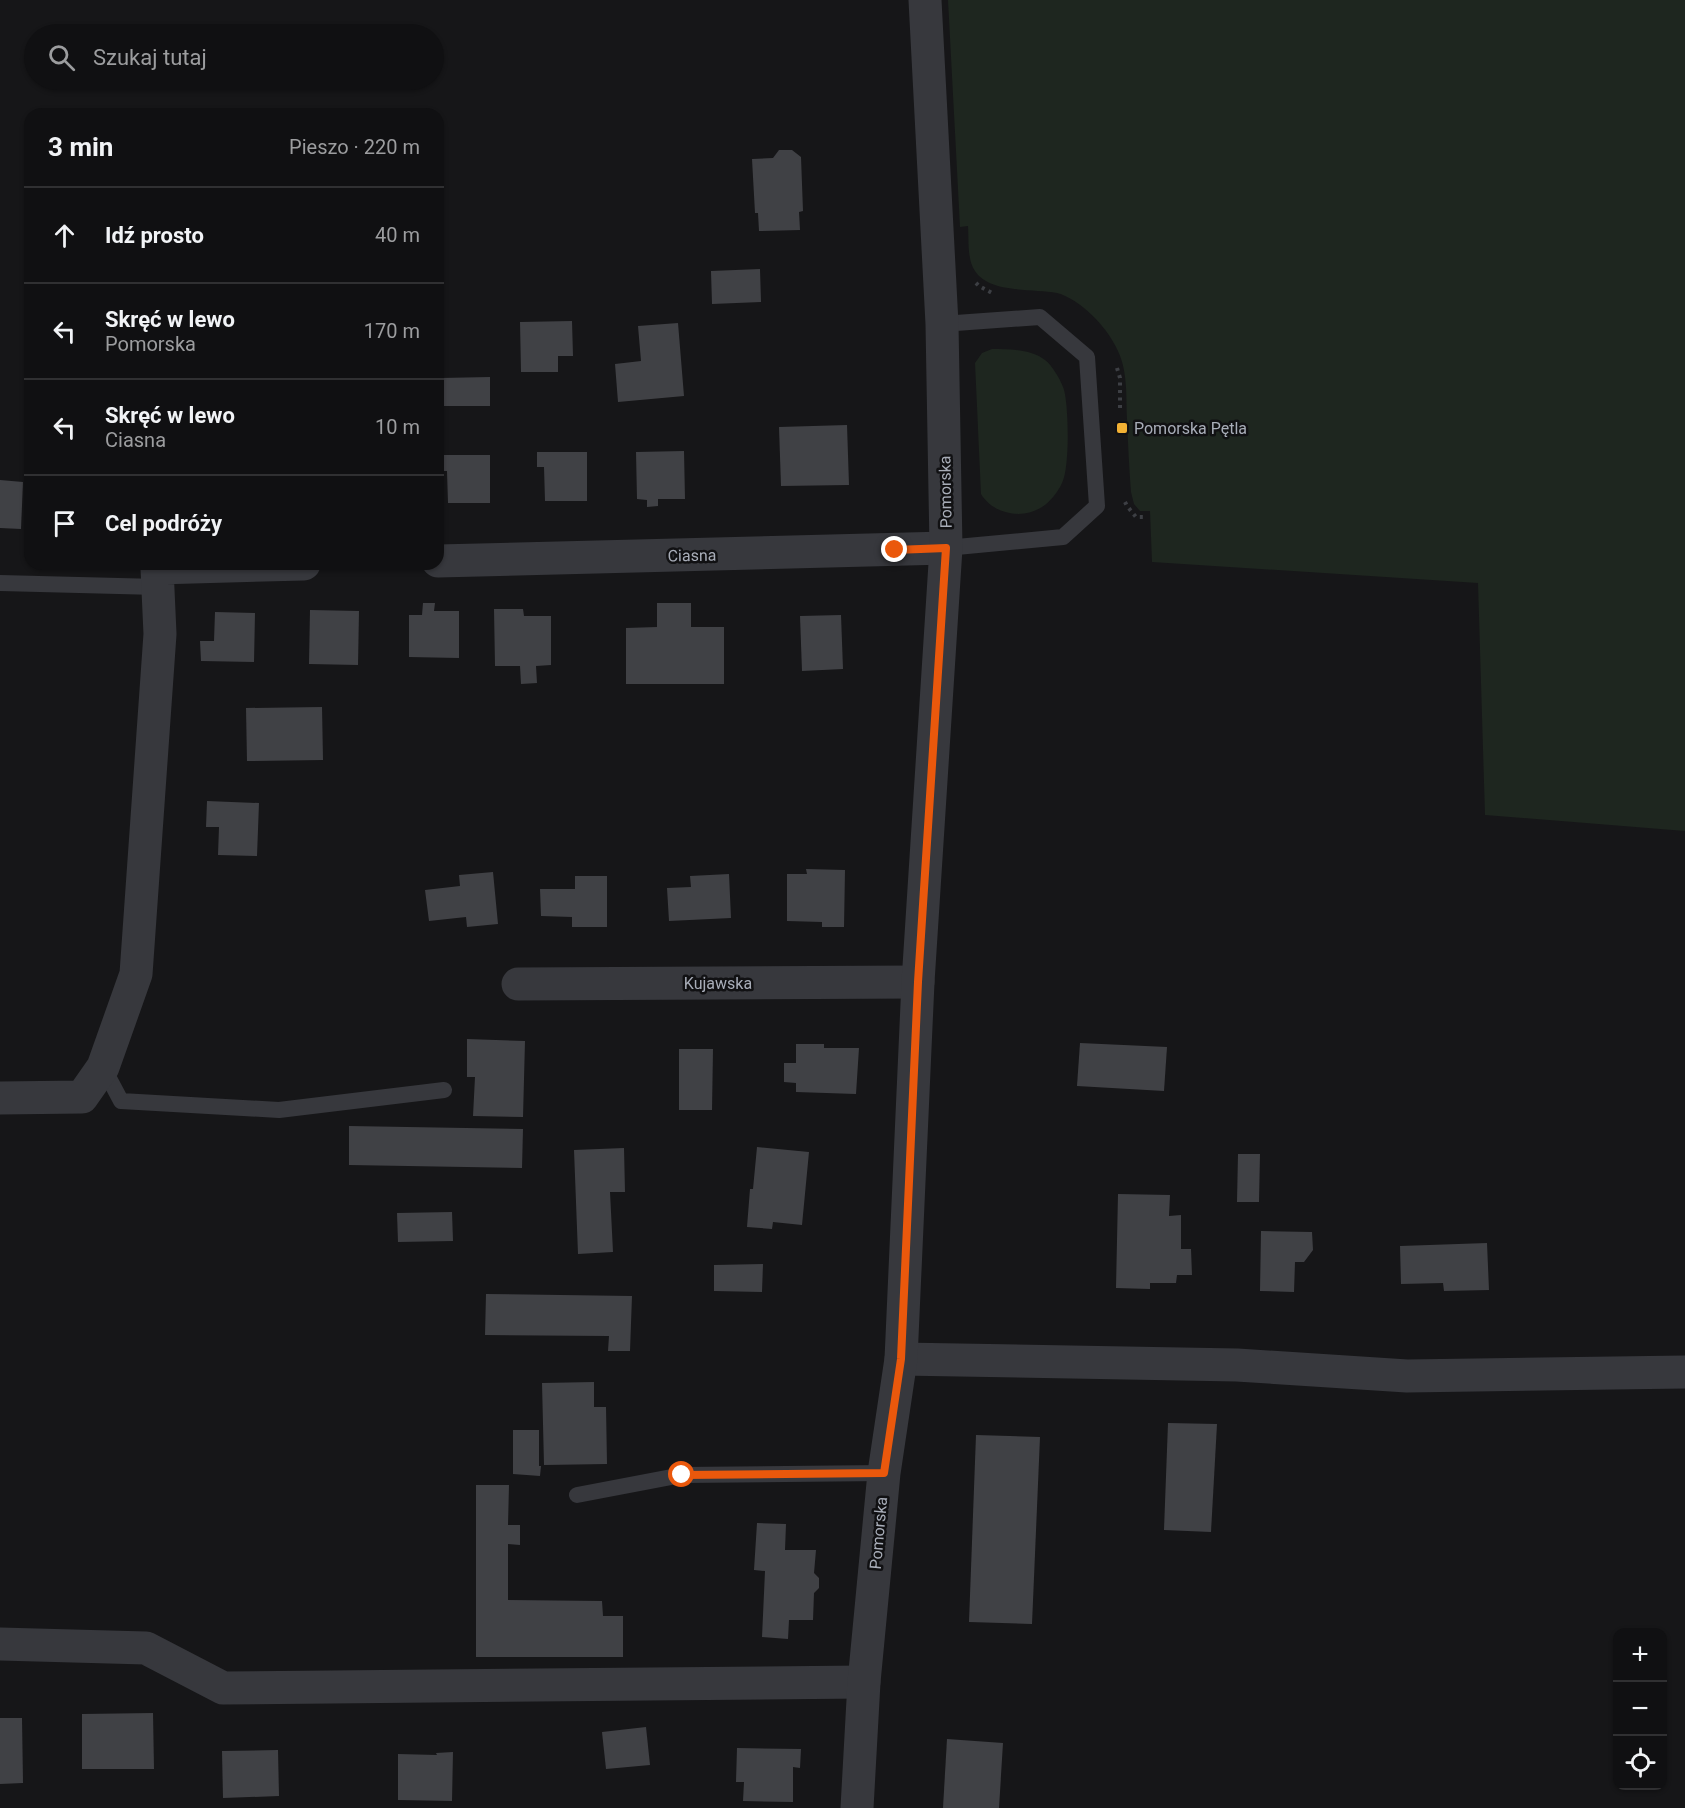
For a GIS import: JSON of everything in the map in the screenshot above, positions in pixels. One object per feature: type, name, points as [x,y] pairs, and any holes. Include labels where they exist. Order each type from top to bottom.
[{"type":"street","name":"Pomorska","points":[[857,1808],[864,1682],[884,1473],[901,1359],[918,982],[946,548],[942,324],[925,0]]},
{"type":"street","name":"Ciasna","points":[[444,561],[946,548]]},
{"type":"street","points":[[0,1098],[82,1097],[103,1067],[136,974],[160,634],[157,577],[236,570]]},
{"type":"street","name":"Kujawska","points":[[518,984],[918,982]]},
{"type":"street","points":[[901,1359],[1237,1365],[1407,1376],[1685,1372]]},
{"type":"street","points":[[0,1644],[146,1648],[223,1688],[864,1682]]},
{"type":"lane","points":[[942,324],[1040,317],[1087,357],[1097,506],[1064,537],[946,548]]},
{"type":"lane","points":[[0,583],[157,577]]},
{"type":"lane","points":[[103,1067],[121,1101],[279,1110],[444,1090]]},
{"type":"lane","points":[[577,1495],[682,1475],[884,1473]]},
{"type":"path","points":[[974,280],[990,292],[1001,293]]},
{"type":"path","points":[[1115,362],[1120,378],[1120,412]]},
{"type":"path","points":[[1124,498],[1136,517],[1146,517]]},
{"type":"shaded area","points":[[948,0],[1685,0],[1685,831],[1485,815],[1478,583],[1152,562],[1150,511],[1140,511],[1134,504],[1131,492],[1123,364],[1112,339],[1091,314],[1066,296],[1001,287],[982,278],[972,266],[968,226],[960,227]]},
{"type":"shaded area","points":[[992,349],[1020,350],[1040,356],[1056,372],[1065,395],[1068,435],[1065,475],[1058,490],[1048,502],[1026,513],[1008,513],[1000,510],[986,501],[981,494],[975,363],[982,353]]},
{"type":"building","points":[[779,150],[792,150],[801,157],[803,211],[799,212],[800,230],[759,231],[758,213],[755,213],[752,159],[773,158]]},
{"type":"building","points":[[760,269],[761,302],[712,304],[711,271]]},
{"type":"building","points":[[572,321],[573,356],[558,356],[558,372],[521,372],[520,322]]},
{"type":"building","points":[[678,323],[684,396],[618,402],[615,364],[641,361],[638,326]]},
{"type":"building","points":[[490,377],[490,406],[444,406],[444,378]]},
{"type":"building","points":[[847,425],[849,485],[781,486],[779,427]]},
{"type":"building","points":[[684,451],[685,499],[658,499],[658,506],[647,507],[647,500],[637,499],[636,452]]},
{"type":"building","points":[[537,452],[587,452],[587,501],[545,501],[544,467],[537,467]]},
{"type":"building","points":[[444,455],[490,455],[490,503],[448,503],[447,471],[444,471]]},
{"type":"building","points":[[0,480],[23,482],[21,529],[0,528]]},
{"type":"building","points":[[423,603],[435,603],[434,611],[459,611],[459,658],[409,657],[409,615],[422,615]]},
{"type":"building","points":[[657,603],[691,603],[691,627],[724,627],[724,684],[626,684],[626,628],[657,627]]},
{"type":"building","points":[[494,609],[523,609],[524,616],[551,616],[551,665],[536,666],[537,683],[521,684],[520,666],[495,666]]},
{"type":"building","points":[[310,610],[359,611],[358,665],[309,664]]},
{"type":"building","points":[[215,612],[255,613],[254,662],[201,661],[200,641],[214,641]]},
{"type":"building","points":[[841,615],[843,669],[802,671],[800,616]]},
{"type":"building","points":[[322,707],[323,760],[247,761],[246,708]]},
{"type":"building","points":[[207,801],[259,803],[257,856],[218,855],[219,827],[206,827]]},
{"type":"building","points":[[806,869],[845,870],[844,927],[822,927],[822,922],[787,921],[787,874],[807,874]]},
{"type":"building","points":[[493,872],[498,924],[467,927],[466,917],[429,921],[425,890],[460,886],[459,875]]},
{"type":"building","points":[[729,874],[731,918],[669,921],[667,888],[691,887],[690,876]]},
{"type":"building","points":[[575,876],[607,876],[607,927],[572,927],[572,917],[541,916],[540,889],[575,889]]},
{"type":"building","points":[[467,1039],[525,1041],[523,1117],[473,1116],[475,1077],[467,1077]]},
{"type":"building","points":[[1080,1043],[1167,1047],[1164,1091],[1077,1086]]},
{"type":"building","points":[[796,1044],[824,1044],[824,1048],[859,1048],[856,1094],[796,1092],[796,1083],[784,1082],[784,1063],[796,1063]]},
{"type":"building","points":[[679,1049],[713,1049],[712,1110],[679,1110]]},
{"type":"building","points":[[349,1126],[523,1129],[522,1168],[349,1165]]},
{"type":"building","points":[[757,1147],[809,1152],[802,1225],[773,1222],[772,1229],[747,1227]]},
{"type":"building","points":[[624,1148],[625,1192],[610,1192],[613,1252],[578,1254],[574,1150]]},
{"type":"building","points":[[1238,1154],[1260,1154],[1259,1202],[1237,1202]]},
{"type":"building","points":[[1118,1194],[1170,1195],[1169,1216],[1181,1215],[1181,1249],[1191,1249],[1192,1275],[1177,1275],[1176,1283],[1150,1283],[1150,1289],[1116,1288]]},
{"type":"building","points":[[452,1212],[453,1241],[398,1242],[397,1213]]},
{"type":"building","points":[[1261,1231],[1312,1232],[1313,1250],[1304,1262],[1295,1262],[1294,1292],[1260,1291]]},
{"type":"building","points":[[1487,1243],[1489,1290],[1444,1291],[1443,1283],[1401,1284],[1400,1246]]},
{"type":"building","points":[[763,1264],[762,1292],[714,1291],[714,1265]]},
{"type":"building","points":[[486,1294],[632,1296],[630,1351],[608,1351],[609,1336],[485,1335]]},
{"type":"building","points":[[594,1382],[594,1407],[606,1407],[607,1464],[544,1465],[542,1383]]},
{"type":"building","points":[[1168,1423],[1217,1424],[1211,1532],[1164,1530]]},
{"type":"building","points":[[513,1430],[539,1430],[540,1476],[513,1474]]},
{"type":"building","points":[[976,1435],[1040,1437],[1032,1624],[969,1622]]},
{"type":"building","points":[[476,1485],[509,1485],[508,1525],[520,1525],[520,1545],[508,1544],[508,1600],[602,1601],[603,1616],[623,1616],[623,1657],[476,1657]]},
{"type":"building","points":[[757,1523],[786,1524],[785,1550],[816,1550],[814,1573],[819,1578],[819,1588],[814,1593],[813,1620],[789,1620],[788,1639],[762,1637],[765,1571],[754,1570]]},
{"type":"building","points":[[153,1713],[154,1769],[82,1769],[82,1714]]},
{"type":"building","points":[[0,1718],[22,1718],[23,1783],[0,1784]]},
{"type":"building","points":[[646,1727],[650,1765],[606,1769],[602,1732]]},
{"type":"building","points":[[947,1739],[1003,1743],[999,1808],[943,1808]]},
{"type":"building","points":[[737,1748],[801,1749],[800,1768],[793,1767],[793,1802],[743,1801],[744,1782],[736,1782]]},
{"type":"building","points":[[278,1750],[279,1796],[223,1798],[222,1751]]},
{"type":"building","points":[[453,1752],[452,1801],[398,1800],[398,1754],[437,1755],[436,1753]]},
{"type":"place","name":"Pomorska Pętla","points":[[1122,428]]},
{"type":"route","points":[[682,1475],[884,1473],[901,1359],[918,982],[946,548],[895,550]]}]
